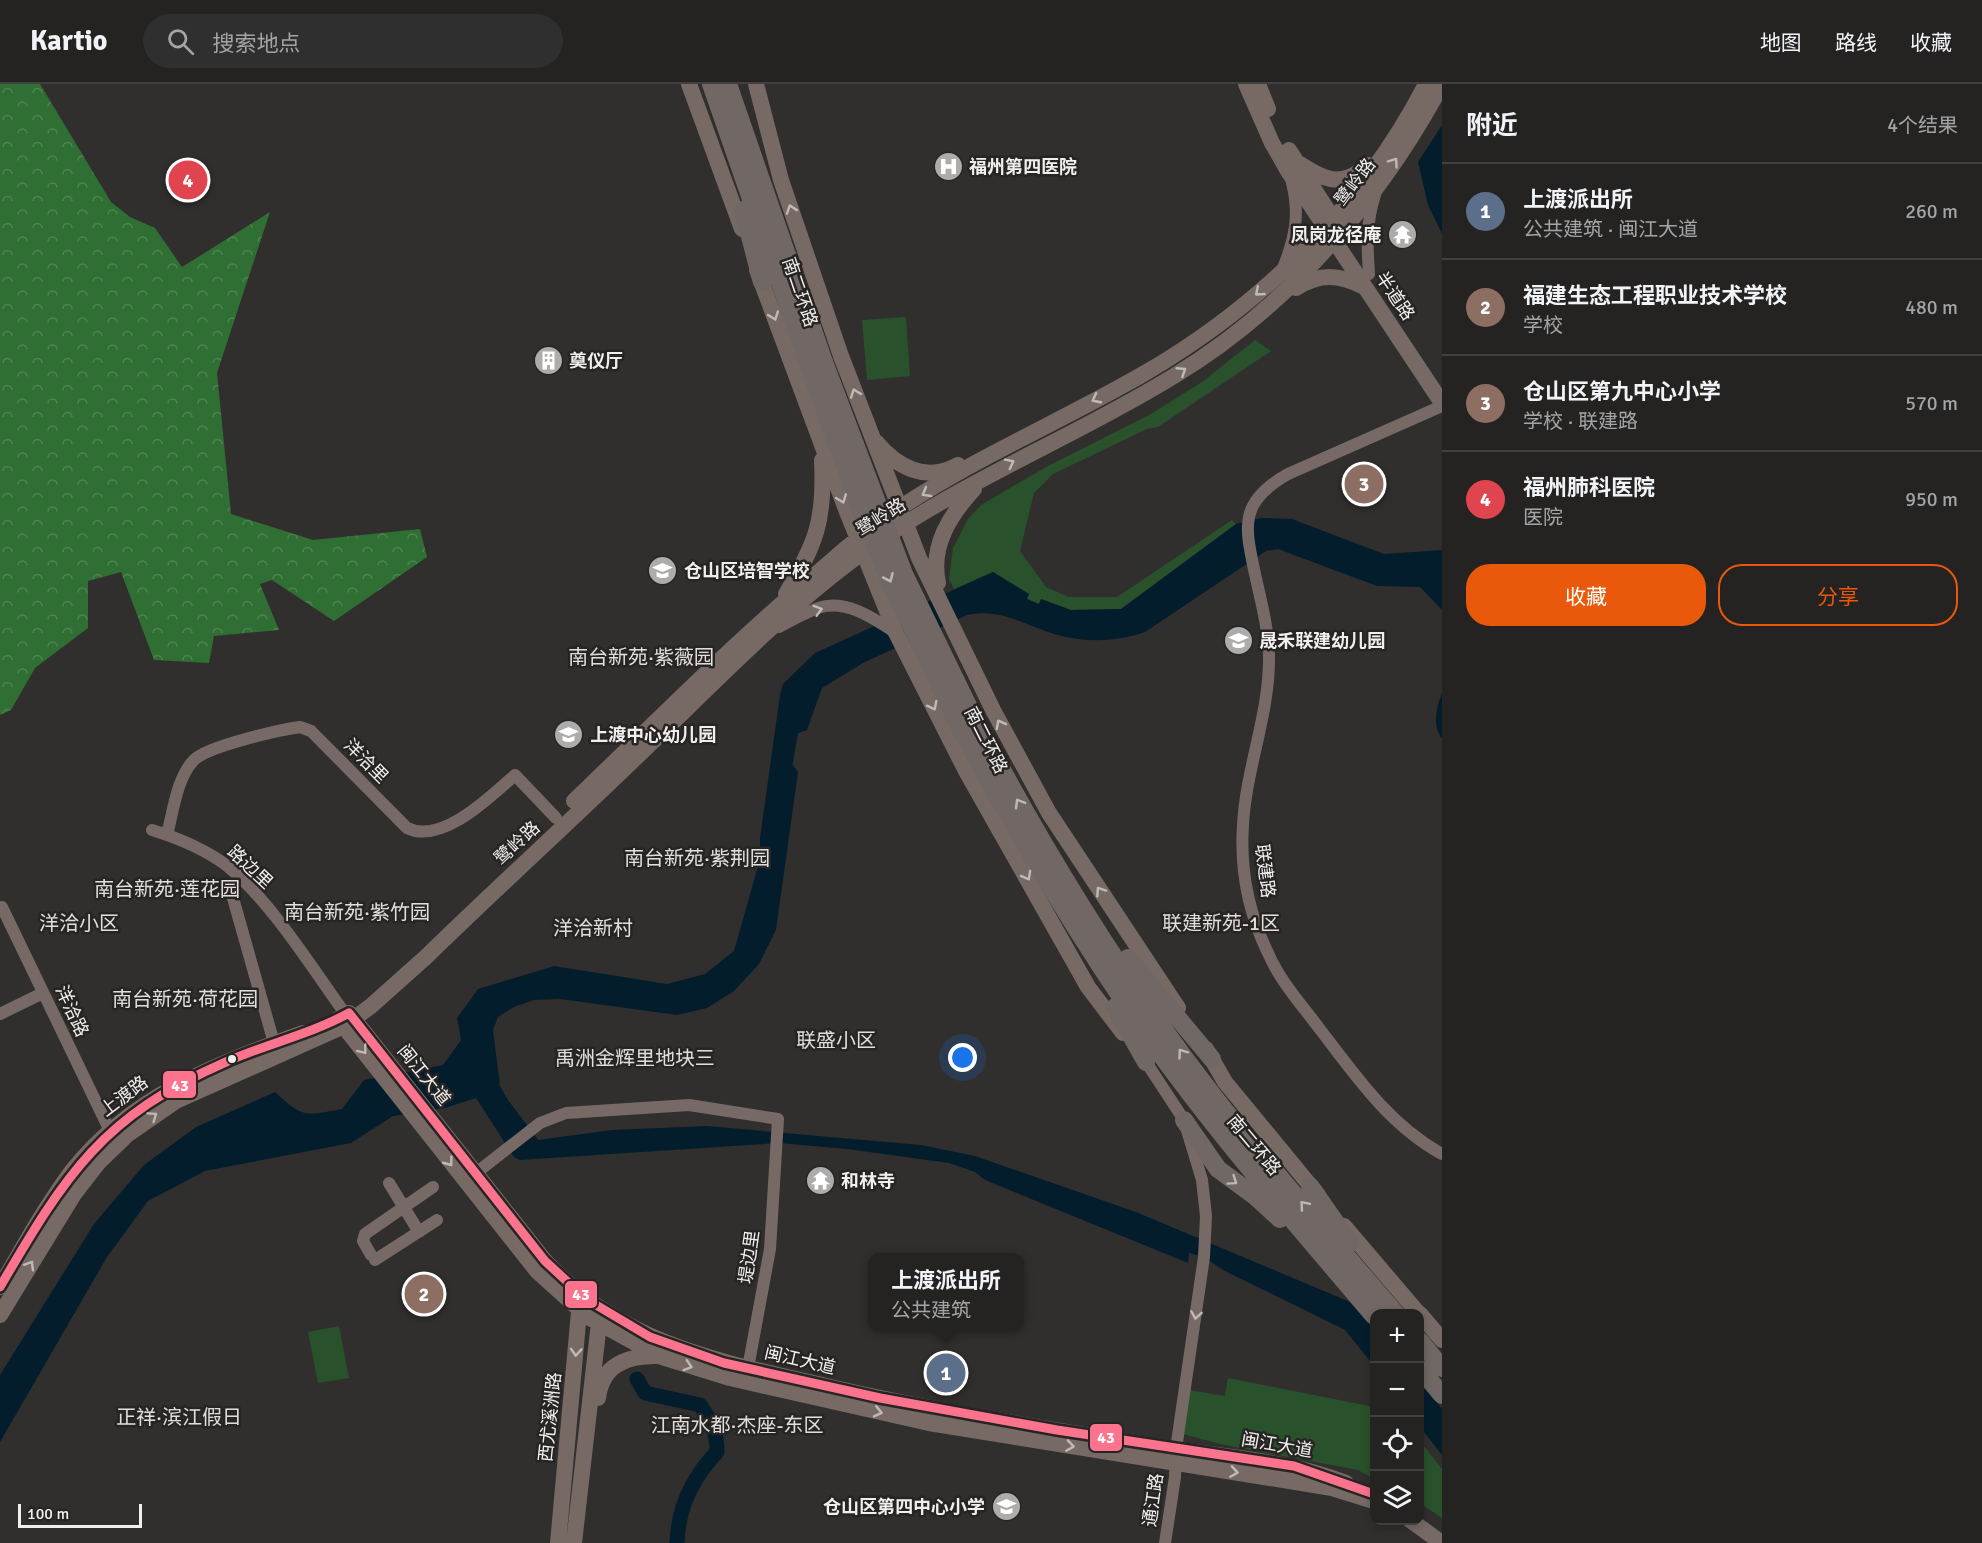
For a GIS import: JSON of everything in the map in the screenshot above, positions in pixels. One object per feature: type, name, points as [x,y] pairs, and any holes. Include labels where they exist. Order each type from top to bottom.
[{"type":"highway","points":[[699,84],[726,155],[762,282]]},
{"type":"highway","name":"南二环路","points":[[711,84],[754,209],[817,364]]},
{"type":"highway","name":"南二环路","points":[[728,84],[762,182],[855,494],[890,579],[965,719],[1004,810],[1063,893],[1136,1019],[1201,1107],[1380,1309]]},
{"type":"highway","points":[[736,84],[762,182]]},
{"type":"highway","points":[[726,155],[754,209]]},
{"type":"highway","points":[[1063,893],[1212,1059]]},
{"type":"highway","points":[[1063,893],[1146,1062]]},
{"type":"highway","points":[[1184,1120],[1218,1169],[1265,1204],[1380,1309]]},
{"type":"highway","points":[[1310,1186],[1359,1256],[1381,1309]]},
{"type":"highway","points":[[1424,1347],[1442,1368]]},
{"type":"highway","points":[[1424,1375],[1442,1395]]},
{"type":"main road","points":[[689,84],[821,444],[896,633],[966,771],[1088,987],[1146,1062]]},
{"type":"main road","points":[[756,84],[781,180],[898,509],[993,710],[1067,842],[1225,1082],[1415,1309]]},
{"type":"main road","name":"半道路","points":[[1246,84],[1272,143],[1292,166],[1368,281],[1442,405]]},
{"type":"main road","name":"半道路","points":[[1258,84],[1292,166]]},
{"type":"main road","name":"鹭岭路","points":[[346,1018],[779,607],[860,545],[906,525],[988,474],[1177,375],[1271,306],[1334,229],[1389,146],[1426,84]]},
{"type":"main road","name":"鹭岭路","points":[[346,1018],[427,956],[898,509],[998,451],[1175,355],[1224,321],[1334,229],[1379,184],[1407,144],[1442,84]]},
{"type":"main road","points":[[1292,166],[1326,179],[1338,180],[1358,174],[1389,146]]},
{"type":"main road","points":[[1271,306],[1303,284],[1324,276],[1368,281]]},
{"type":"main road","name":"半道路","points":[[1368,281],[1442,383]]},
{"type":"main road","points":[[870,434],[896,462],[927,473],[945,472],[976,455],[998,451]]},
{"type":"main road","points":[[779,607],[807,558],[818,529],[823,494],[821,444]]},
{"type":"main road","points":[[942,604],[935,565],[940,541],[956,510],[988,474]]},
{"type":"main road","name":"上渡路","points":[[0,1287],[61,1187],[110,1131],[144,1104],[180,1082],[274,1043],[346,1018]]},
{"type":"main road","name":"上渡路","points":[[0,1315],[74,1194],[98,1163],[127,1135],[176,1101],[346,1018]]},
{"type":"main road","name":"闽江大道","points":[[346,1018],[421,1113],[523,1256],[553,1288],[580,1302],[658,1356],[730,1378],[929,1423],[1176,1456],[1294,1466],[1317,1472],[1370,1492]]},
{"type":"main road","name":"闽江大道","points":[[421,1113],[476,1173],[580,1302]]},
{"type":"main road","name":"西尤溪洲路","points":[[558,1543],[580,1302]]},
{"type":"main road","name":"闽江大道","points":[[600,1317],[627,1326],[666,1345],[748,1368],[919,1407],[1332,1488],[1370,1500]]},
{"type":"main road","name":"西尤溪洲路","points":[[574,1543],[600,1317]]},
{"type":"main road","points":[[1424,1320],[1442,1340]]},
{"type":"main road","points":[[582,1463],[599,1387],[606,1374],[627,1358],[658,1356]]},
{"type":"main road","points":[[1424,1522],[1442,1533]]},
{"type":"main road","points":[[1416,1525],[1442,1543]]},
{"type":"street","points":[[1281,273],[1297,226],[1297,201],[1292,166]]},
{"type":"street","points":[[1368,281],[1367,222],[1379,184]]},
{"type":"street","name":"联建路","points":[[1442,405],[1279,479],[1256,500],[1248,520],[1247,544],[1266,623],[1269,664],[1267,700],[1243,824],[1244,869],[1255,920],[1269,956],[1280,975],[1363,1086],[1407,1130],[1442,1154]]},
{"type":"street","points":[[765,634],[820,606],[849,608],[871,617],[896,633]]},
{"type":"street","name":"洋洽里","points":[[167,835],[185,776],[194,760],[212,749],[300,727],[311,731],[407,828],[413,831],[426,832],[448,825],[483,803],[515,775],[556,818]]},
{"type":"street","name":"路边里","points":[[152,830],[206,852],[247,885],[346,1018]]},
{"type":"street","points":[[234,898],[274,1043]]},
{"type":"street","name":"洋洽路","points":[[2,907],[110,1131]]},
{"type":"street","points":[[0,1014],[44,993]]},
{"type":"street","name":"通江路","points":[[1146,1062],[1184,1120],[1202,1180],[1206,1241],[1165,1543]]},
{"type":"street","name":"堤边里","points":[[476,1173],[540,1123],[566,1113],[675,1105],[704,1106],[778,1119],[770,1249],[748,1368]]},
{"type":"street","points":[[389,1183],[419,1232]]},
{"type":"street","points":[[433,1187],[364,1234],[363,1241],[373,1258],[437,1220]]},
{"type":"green space","points":[[0,84],[40,84],[111,202],[130,217],[155,228],[182,267],[270,212],[217,373],[231,514],[313,540],[420,529],[427,557],[334,621],[272,580],[260,584],[279,630],[214,636],[209,663],[154,660],[121,572],[88,581],[88,628],[35,668],[11,710],[0,715]]},
{"type":"green space","points":[[906,317],[910,376],[867,380],[862,320]]},
{"type":"green space","points":[[1255,340],[1271,351],[1158,427],[1147,429],[1053,474],[1034,493],[1020,551],[1046,587],[1069,597],[1117,597],[1232,520],[1236,524],[1121,609],[1070,610],[1041,599],[1039,604],[1026,599],[1029,595],[993,572],[954,589],[949,579],[953,548],[968,519],[981,505],[1046,467],[1149,415],[1202,382]]},
{"type":"green space","points":[[339,1326],[349,1378],[318,1383],[308,1332]]},
{"type":"green space","points":[[1228,1378],[1370,1406],[1370,1477],[1358,1470],[1220,1444],[1183,1434],[1189,1390],[1225,1396]]},
{"type":"green space","points":[[1424,1446],[1442,1469],[1442,1518],[1424,1506]]},
{"type":"water","points":[[1442,125],[1442,234],[1428,205],[1418,162]]},
{"type":"water","points":[[1261,518],[1292,519],[1384,554],[1442,550],[1442,610],[1420,587],[1377,586],[1278,549],[1266,551],[1145,632],[1135,635],[1104,640],[1083,640],[1050,632],[1004,616],[980,613],[967,615],[863,663],[822,688],[807,730],[783,739],[782,750],[798,772],[776,930],[759,964],[734,991],[707,1008],[677,1015],[560,999],[534,1000],[514,1007],[498,1017],[493,1030],[500,1086],[538,1140],[612,1130],[707,1126],[921,1145],[975,1156],[1136,1212],[1350,1302],[1370,1324],[1370,1361],[1345,1330],[1223,1270],[1204,1257],[1189,1253],[1188,1263],[949,1163],[847,1149],[779,1143],[520,1160],[514,1157],[476,1098],[445,1108],[393,1116],[351,1143],[205,1171],[148,1201],[107,1257],[0,1442],[0,1375],[94,1224],[144,1165],[196,1127],[275,1092],[292,1107],[305,1113],[342,1109],[364,1080],[443,1065],[461,1040],[457,1018],[478,989],[554,966],[667,984],[705,974],[734,951],[760,859],[760,838],[780,695],[783,684],[815,653],[993,572],[1029,594],[1027,599],[1039,604],[1041,599],[1071,610],[1121,609],[1236,524]]},
{"type":"water","points":[[1442,693],[1442,739],[1437,728],[1436,716]]},
{"type":"water","points":[[1424,1386],[1442,1409],[1442,1455],[1424,1432]]},
{"type":"waterway","points":[[783,775],[793,719]]},
{"type":"waterway","points":[[637,1379],[645,1393],[700,1405],[715,1433],[717,1452],[701,1472],[688,1494],[680,1518],[677,1543]]},
{"type":"transit line","name":"43","points":[[0,1287],[68,1180],[91,1152],[117,1127],[148,1104],[183,1083],[226,1062],[319,1027],[349,1013],[545,1261],[586,1299],[650,1337],[724,1363],[880,1398],[1057,1430],[1294,1466],[1370,1493]]},
{"type":"place","name":"福州第四医院","points":[[948,167]]},
{"type":"place","name":"福州肺科医院","points":[[188,180]]},
{"type":"place","name":"凤岗龙径庵","points":[[1402,235]]},
{"type":"place","name":"奠仪厅","points":[[548,361]]},
{"type":"place","name":"仓山区第九中心小学","points":[[1364,484]]},
{"type":"place","name":"仓山区培智学校","points":[[663,571]]},
{"type":"place","name":"晟禾联建幼儿园","points":[[1238,641]]},
{"type":"place","name":"上渡中心幼儿园","points":[[569,735]]},
{"type":"place","name":"和林寺","points":[[820,1181]]},
{"type":"place","name":"福建生态工程职业技术学校","points":[[424,1294]]},
{"type":"place","name":"上渡派出所","points":[[946,1373]]},
{"type":"place","name":"仓山区第四中心小学","points":[[1006,1507]]},
{"type":"district","name":"南台新苑·紫薇园","points":[[641,657]]},
{"type":"district","name":"南台新苑·紫荆园","points":[[697,858]]},
{"type":"district","name":"南台新苑·莲花园","points":[[167,889]]},
{"type":"district","name":"南台新苑·紫竹园","points":[[357,912]]},
{"type":"district","name":"洋洽小区","points":[[79,923]]},
{"type":"district","name":"联建新苑-1区","points":[[1221,923]]},
{"type":"district","name":"洋洽新村","points":[[593,928]]},
{"type":"district","name":"南台新苑·荷花园","points":[[185,999]]},
{"type":"district","name":"联盛小区","points":[[836,1040]]},
{"type":"district","name":"禹洲金辉里地块三","points":[[635,1058]]},
{"type":"district","name":"正祥·滨江假日","points":[[179,1417]]},
{"type":"district","name":"江南水都·杰座-东区","points":[[737,1425]]}]
